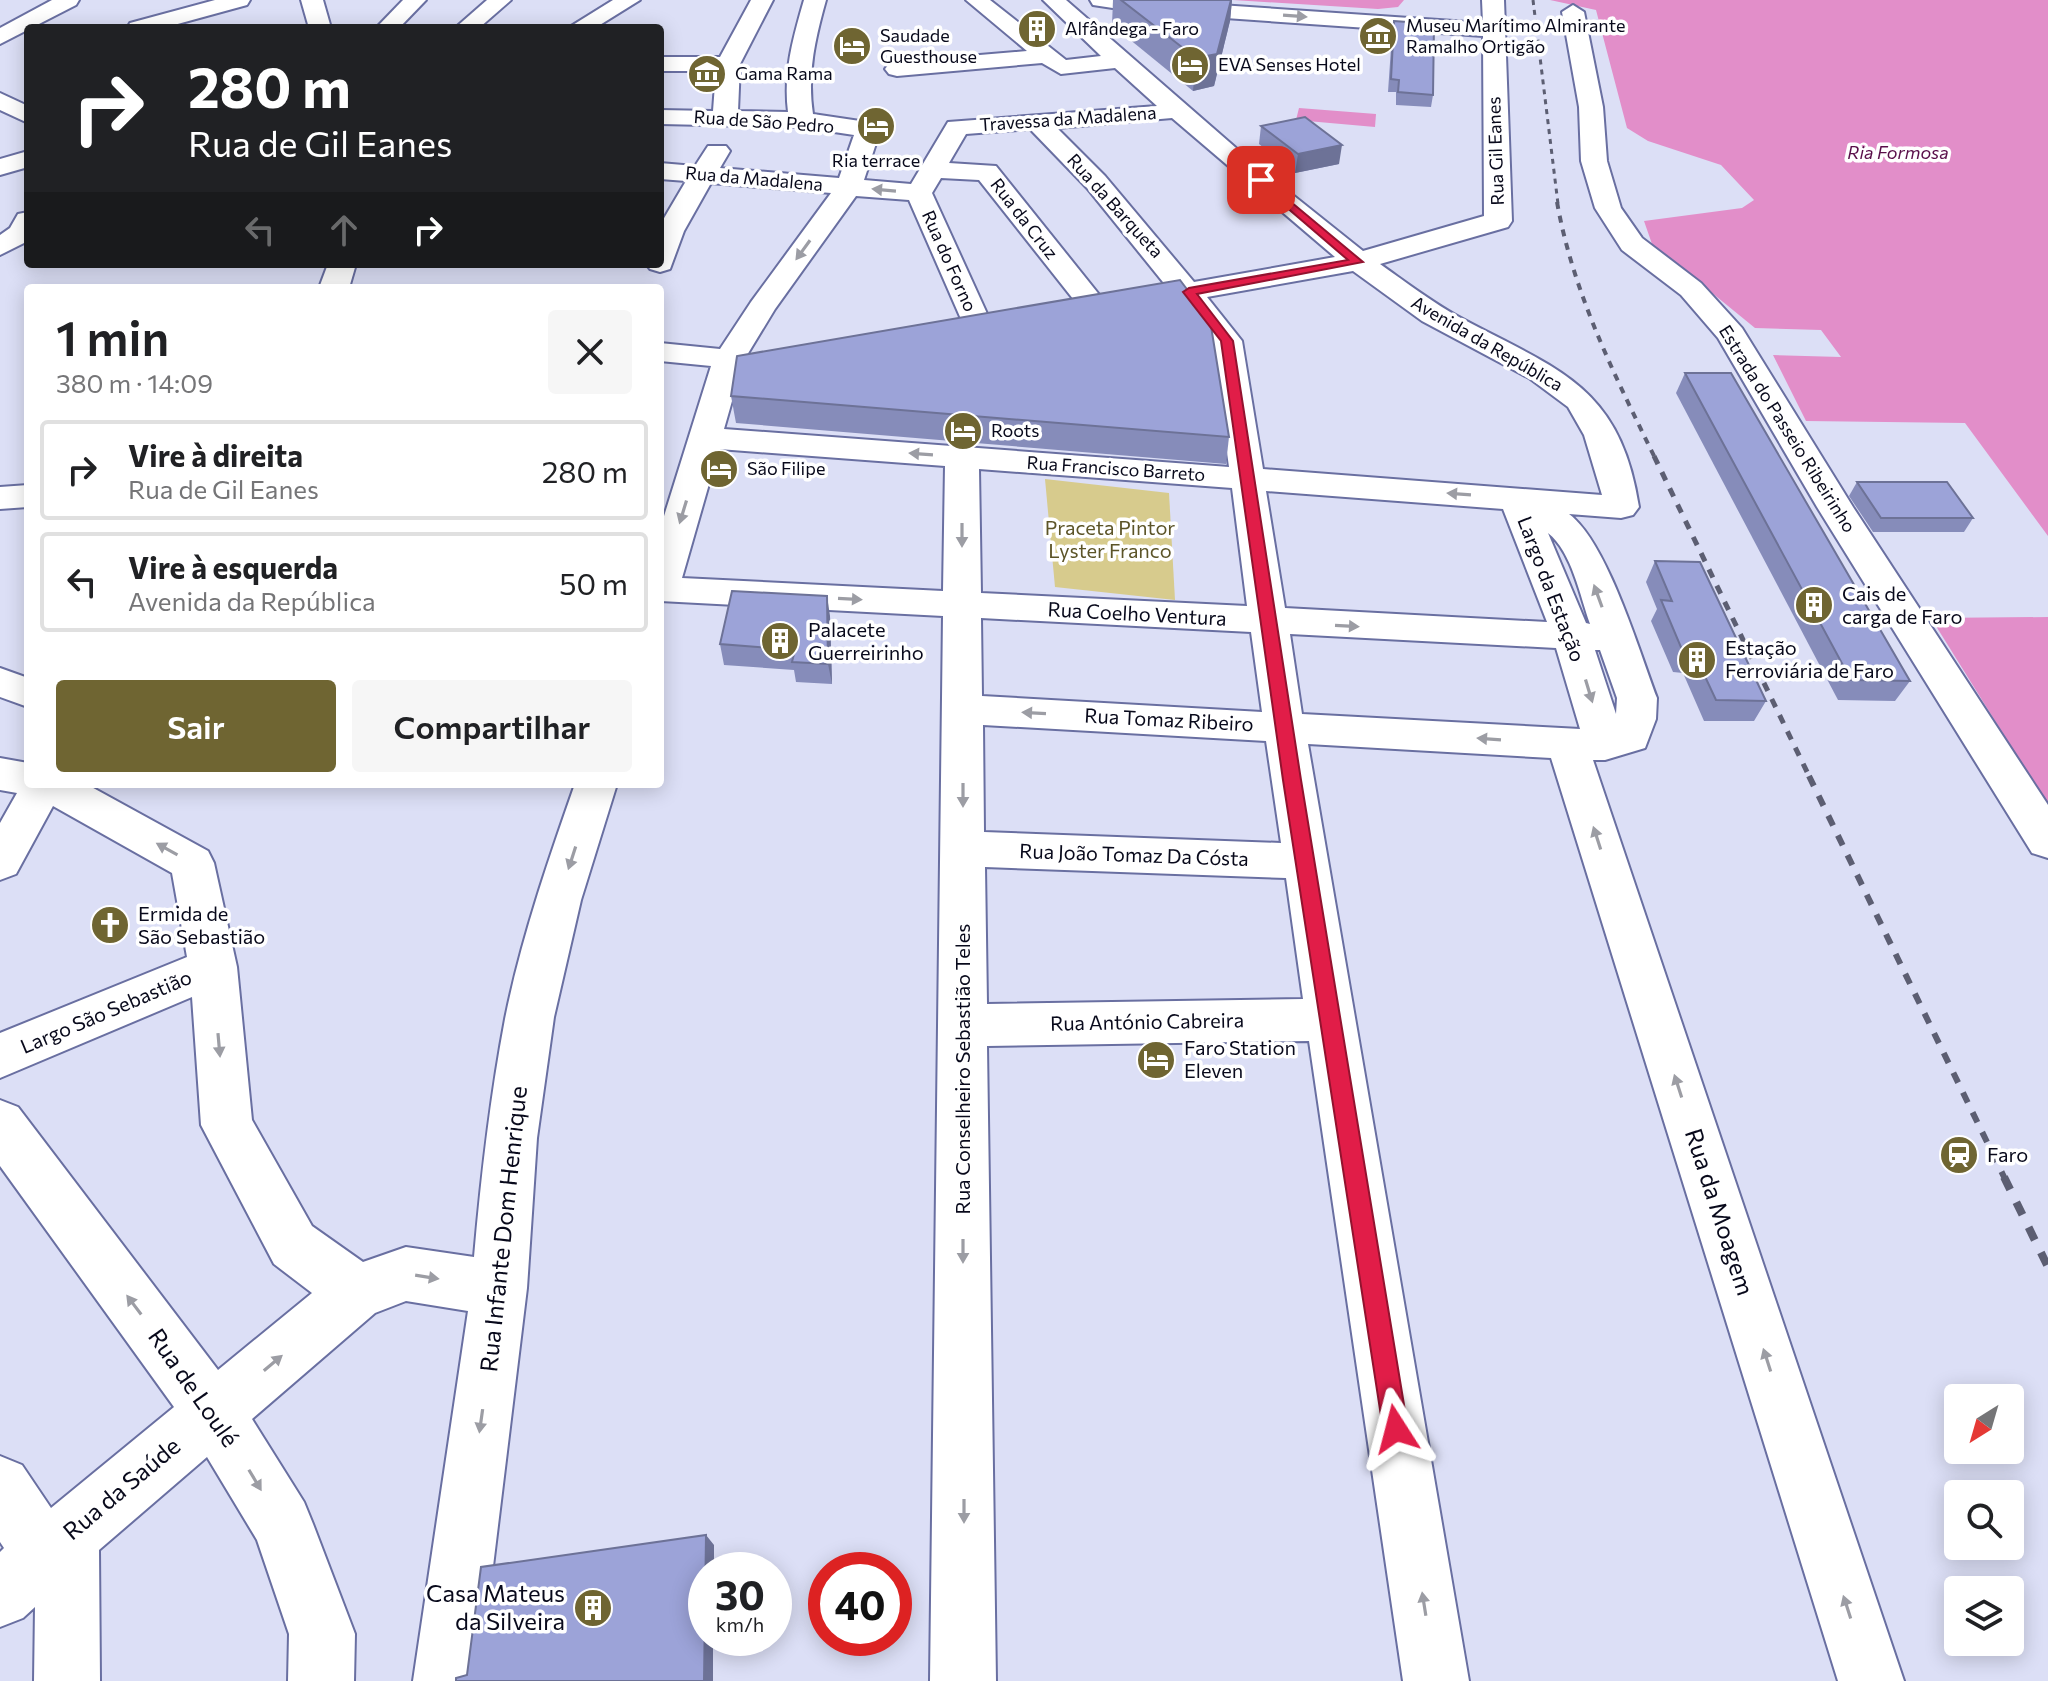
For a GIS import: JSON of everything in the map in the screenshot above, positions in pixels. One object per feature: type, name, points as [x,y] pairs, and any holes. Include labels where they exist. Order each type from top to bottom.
[{"type":"street","points":[[35,24],[68,0]]},
{"type":"street","points":[[152,24],[239,0]]},
{"type":"street","points":[[312,0],[319,24]]},
{"type":"street","points":[[391,24],[415,0]]},
{"type":"street","points":[[471,24],[500,0]]},
{"type":"street","points":[[586,24],[629,0]]},
{"type":"street","points":[[665,231],[704,175],[731,117],[728,64],[762,0]]},
{"type":"street","points":[[801,120],[797,88],[802,47],[815,0]]},
{"type":"street","points":[[977,0],[1061,67],[1121,61]]},
{"type":"street","name":"Rua Gil Eanes","points":[[1357,262],[1498,221],[1493,0]]},
{"type":"street","points":[[1058,5],[1100,9],[1103,1],[1493,30]]},
{"type":"street","name":"Avenida da República","points":[[1058,5],[1357,262],[1436,317],[1539,370],[1582,403],[1620,490],[1621,507]]},
{"type":"street","name":"Estrada do Passeio Ribeirinho","points":[[1573,12],[1591,107],[1594,161],[1608,208],[1632,244],[1691,289],[1731,334],[1835,507],[2048,841]]},
{"type":"street","points":[[5,46],[24,32]]},
{"type":"street","points":[[897,69],[1047,56]]},
{"type":"street","points":[[664,64],[728,64]]},
{"type":"street","points":[[0,100],[24,114]]},
{"type":"street","name":"Travessa da Madalena","points":[[926,181],[957,127],[1179,110]]},
{"type":"street","name":"Rua de São Pedro","points":[[664,117],[801,120],[869,128],[849,187]]},
{"type":"street","name":"Rua da Barqueta","points":[[1038,123],[1096,182],[1227,341],[1305,861],[1436,1681]]},
{"type":"street","points":[[0,167],[24,160]]},
{"type":"street","name":"Rua da Madalena","points":[[664,171],[849,187],[926,181]]},
{"type":"street","name":"Rua da Cruz","points":[[926,181],[987,172],[1081,311],[1189,292]]},
{"type":"street","name":"Rua do Forno","points":[[926,181],[979,329]]},
{"type":"street","points":[[664,575],[728,366],[761,308],[849,187]]},
{"type":"street","points":[[0,247],[24,229]]},
{"type":"street","points":[[1189,292],[1357,262]]},
{"type":"street","points":[[664,353],[728,366],[830,355]]},
{"type":"street","name":"Rua Francisco Barreto","points":[[707,438],[1621,507]]},
{"type":"street","name":"Rua Conselheiro Sebastião Teles","points":[[962,457],[963,1681]]},
{"type":"street","points":[[0,498],[24,496]]},
{"type":"street","name":"Largo da Estação","points":[[1517,499],[1549,516],[1570,532],[1583,555],[1637,698],[1636,719],[1630,737],[1586,744],[1572,637],[1517,499]]},
{"type":"street","points":[[1583,555],[1592,534],[1613,522],[1621,507]]},
{"type":"street","name":"Rua Coelho Ventura","points":[[664,588],[1613,638]]},
{"type":"street","points":[[0,682],[24,691]]},
{"type":"street","name":"Rua Tomaz Ribeiro","points":[[963,709],[1586,744]]},
{"type":"street","name":"Rua da Moagem","points":[[1586,744],[1871,1681]]},
{"type":"street","points":[[0,774],[24,778]]},
{"type":"street","points":[[0,862],[45,788]]},
{"type":"street","points":[[54,788],[192,863],[213,967],[227,1125],[270,1198],[293,1245],[357,1292],[406,1274],[499,1288]]},
{"type":"street","name":"Rua Infante Dom Henrique","points":[[446,1681],[499,1288],[511,1138],[530,1017],[558,900],[595,788]]},
{"type":"street","name":"Rua João Tomaz Da Cósta","points":[[963,849],[1305,861]]},
{"type":"street","name":"Largo São Sebastião","points":[[0,1056],[213,967]]},
{"type":"street","name":"Rua António Cabreira","points":[[963,1025],[1331,1020]]},
{"type":"street","name":"Rua de Loulé","points":[[0,1124],[214,1413],[282,1524],[322,1634],[321,1681]]},
{"type":"street","name":"Rua da Saúde","points":[[0,1595],[56,1544],[357,1292]]},
{"type":"street","points":[[0,1487],[56,1544],[67,1681]]},
{"type":"green space","name":"Praceta Pintor Lyster Franco","points":[[1045,479],[1169,493],[1175,600],[1055,587]]},
{"type":"water","points":[[1233,0],[1404,0],[1398,7],[1378,9]]},
{"type":"water","name":"Ria Formosa","points":[[1550,0],[2048,0],[2048,536],[1965,423],[1806,421],[1773,355],[1841,357],[1821,330],[1755,328],[1652,244],[1644,221],[1742,208],[1754,200],[1721,165],[1648,141],[1627,128],[1596,10]]},
{"type":"water","points":[[1299,108],[1376,114],[1375,127],[1296,120]]},
{"type":"water","points":[[2048,617],[2048,806],[1931,618]]},
{"type":"building","points":[[1121,0],[1231,0],[1217,54],[1196,58]]},
{"type":"building","points":[[1394,21],[1434,24],[1433,95],[1398,92],[1399,80],[1391,79]]},
{"type":"building","points":[[1305,117],[1342,145],[1298,154],[1261,126]]},
{"type":"building","points":[[1180,280],[1210,320],[1229,437],[731,396],[737,356]]},
{"type":"building","points":[[1685,373],[1731,373],[1910,681],[1851,680]]},
{"type":"building","points":[[1857,482],[1947,482],[1973,518],[1881,518]]},
{"type":"building","points":[[1655,561],[1700,562],[1766,701],[1716,700],[1694,653],[1683,652],[1661,600],[1672,601]]},
{"type":"building","name":"Palacete Guerreirinho","points":[[732,591],[827,596],[828,664],[792,662],[795,650],[720,644]]},
{"type":"building","name":"Casa Mateus da Silveira","points":[[706,1535],[706,1552],[688,1552],[688,1656],[704,1656],[704,1681],[456,1681],[456,1678],[467,1675],[481,1567]]},
{"type":"railway","points":[[1533,0],[1558,204]]},
{"type":"railway","points":[[1557,202],[1584,301],[1655,458]]},
{"type":"railway","points":[[1654,456],[1810,778]]},
{"type":"railway","points":[[1809,776],[2005,1179]]},
{"type":"railway","points":[[2004,1177],[2048,1267]]},
{"type":"place","name":"Alfândega - Faro","points":[[1037,29]]},
{"type":"place","name":"Museu Marítimo Almirante Ramalho Ortigão","points":[[1378,36]]},
{"type":"place","name":"Saudade Guesthouse","points":[[852,46]]},
{"type":"place","name":"EVA Senses Hotel","points":[[1190,65]]},
{"type":"place","name":"Gama Rama","points":[[707,74]]},
{"type":"place","name":"Ria terrace","points":[[876,126]]},
{"type":"place","name":"Roots","points":[[963,431]]},
{"type":"place","name":"São Filipe","points":[[719,469]]},
{"type":"place","name":"Cais de carga de Faro","points":[[1814,605]]},
{"type":"place","name":"Palacete Guerreirinho","points":[[780,641]]},
{"type":"place","name":"Estação Ferroviária de Faro","points":[[1697,660]]},
{"type":"place","name":"Ermida de São Sebastião","points":[[110,925]]},
{"type":"place","name":"Faro Station Eleven","points":[[1156,1060]]},
{"type":"place","name":"Faro","points":[[1959,1155]]},
{"type":"place","name":"Casa Mateus da Silveira","points":[[593,1608]]},
{"type":"route","points":[[1261,180],[1357,262],[1189,292],[1227,341],[1292,780],[1396,1429]]}]
